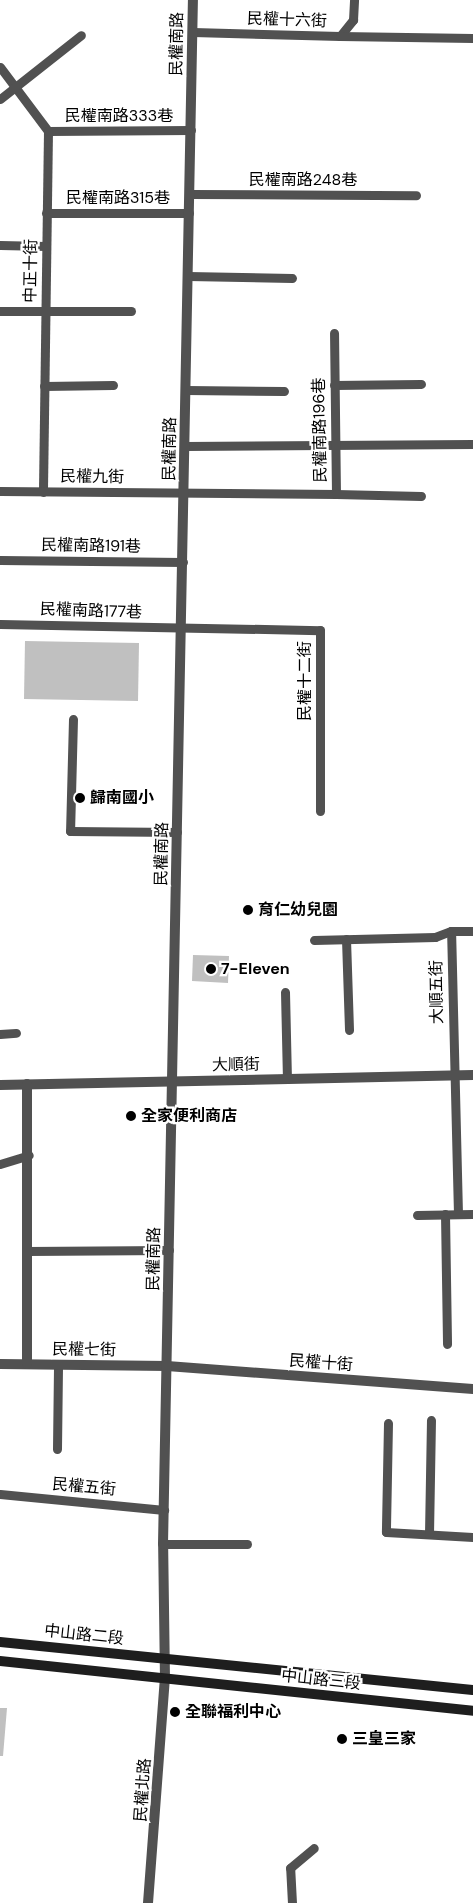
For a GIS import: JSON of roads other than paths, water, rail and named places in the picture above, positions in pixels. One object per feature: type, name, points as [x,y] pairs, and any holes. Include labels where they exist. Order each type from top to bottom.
[{"type":"main road","name":"中山路二段","points":[[0,1642],[166,1659]]},
{"type":"main road","name":"中山路三段","points":[[166,1659],[473,1690]]},
{"type":"main road","points":[[0,1661],[165,1679]]},
{"type":"main road","name":"中山路三段","points":[[165,1679],[473,1711]]},
{"type":"street","name":"民權南路","points":[[165,1679],[163,1544],[193,0]]},
{"type":"street","name":"大順街","points":[[0,1085],[473,1075]]},
{"type":"street","points":[[27,1084],[27,1364]]},
{"type":"street","name":"民權七街","points":[[0,1364],[167,1366]]},
{"type":"street","name":"民權十街","points":[[167,1366],[473,1389]]},
{"type":"street","name":"民權北路","points":[[148,1903],[165,1679]]},
{"type":"lane","name":"民權十六街","points":[[193,32],[340,36],[353,20],[354,0]]},
{"type":"lane","points":[[0,99],[81,35]]},
{"type":"lane","points":[[340,36],[473,38]]},
{"type":"lane","points":[[0,67],[48,131]]},
{"type":"lane","name":"民權南路333巷","points":[[48,131],[191,130]]},
{"type":"lane","name":"中正十街","points":[[43,492],[48,131]]},
{"type":"lane","name":"民權南路248巷","points":[[190,194],[416,195]]},
{"type":"lane","name":"民權南路315巷","points":[[46,213],[189,213]]},
{"type":"lane","points":[[0,245],[46,246]]},
{"type":"lane","points":[[188,276],[292,278]]},
{"type":"lane","points":[[0,311],[130,311]]},
{"type":"lane","name":"民權南路196巷","points":[[184,494],[336,494],[334,333]]},
{"type":"lane","points":[[334,385],[421,384]]},
{"type":"lane","points":[[44,386],[113,385]]},
{"type":"lane","points":[[186,390],[284,391]]},
{"type":"lane","points":[[185,446],[473,444]]},
{"type":"lane","name":"民權九街","points":[[0,491],[184,494]]},
{"type":"lane","points":[[336,494],[421,496]]},
{"type":"lane","name":"民權南路191巷","points":[[0,560],[182,562]]},
{"type":"lane","name":"民權南路177巷","points":[[0,624],[181,629]]},
{"type":"lane","name":"民權十二街","points":[[181,629],[320,630],[320,811]]},
{"type":"lane","points":[[73,720],[70,831],[177,832]]},
{"type":"lane","points":[[314,940],[435,937],[451,931],[473,931]]},
{"type":"lane","name":"大順五街","points":[[451,931],[458,1214]]},
{"type":"lane","points":[[346,939],[348,1030]]},
{"type":"lane","points":[[285,992],[287,1079]]},
{"type":"lane","points":[[0,1034],[16,1033]]},
{"type":"lane","points":[[0,1164],[28,1155]]},
{"type":"lane","points":[[445,1214],[446,1344]]},
{"type":"lane","points":[[417,1215],[473,1214]]},
{"type":"lane","points":[[27,1251],[169,1250]]},
{"type":"lane","points":[[58,1364],[58,1449]]},
{"type":"lane","points":[[429,1534],[431,1420]]},
{"type":"lane","points":[[388,1423],[386,1532],[473,1537]]},
{"type":"lane","name":"民權五街","points":[[0,1494],[164,1510]]},
{"type":"lane","points":[[163,1544],[247,1544]]},
{"type":"lane","points":[[292,1903],[290,1868],[314,1848]]},
{"type":"place","name":"歸南國小","points":[[80,798]]},
{"type":"place","name":"育仁幼兒園","points":[[248,910]]},
{"type":"place","name":"7-Eleven","points":[[211,969]]},
{"type":"place","name":"全家便利商店","points":[[131,1116]]},
{"type":"place","name":"全聯福利中心","points":[[175,1712]]},
{"type":"place","name":"三皇三家","points":[[342,1739]]}]
